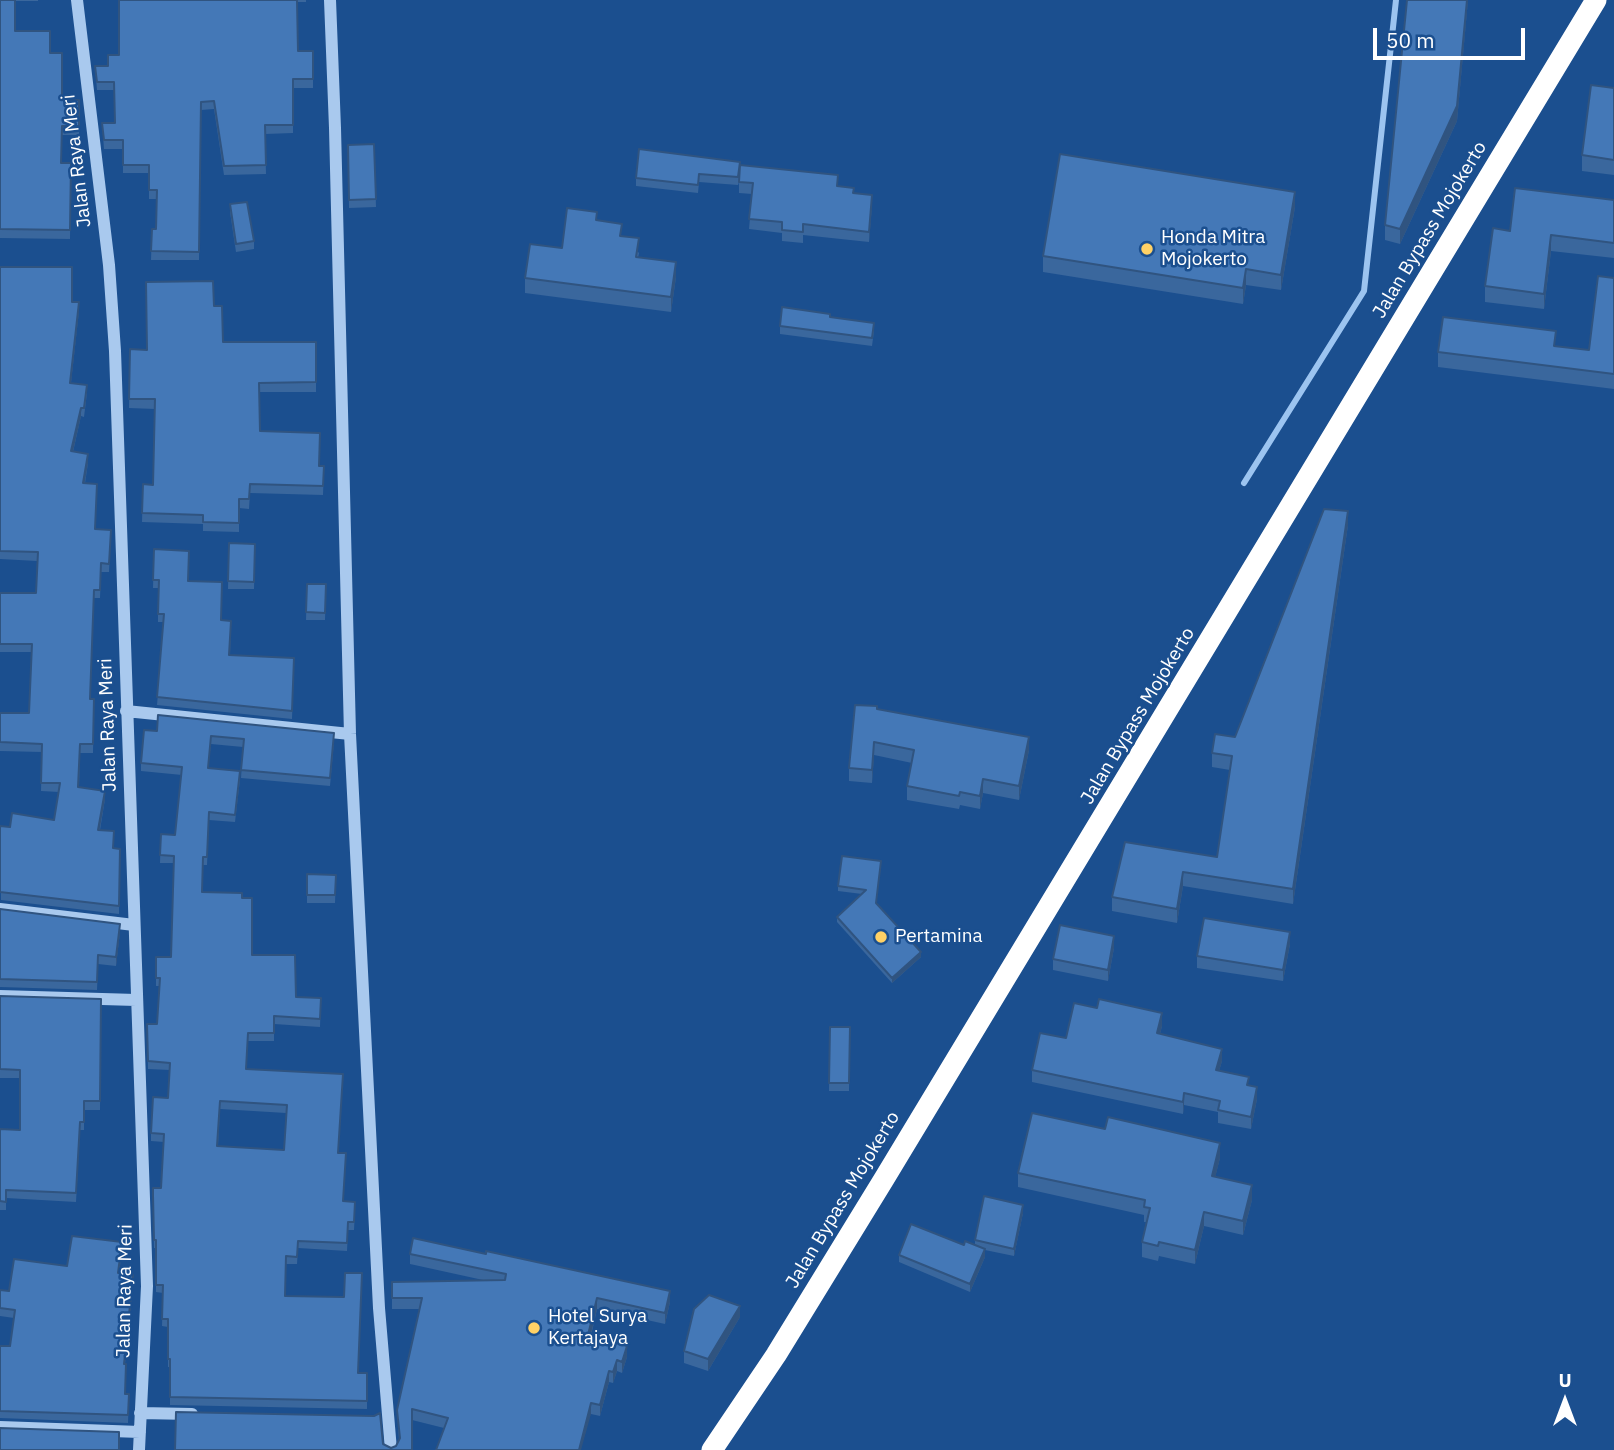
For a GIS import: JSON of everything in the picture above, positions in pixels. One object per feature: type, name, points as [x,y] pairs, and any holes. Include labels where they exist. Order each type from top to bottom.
[{"type":"highway","name":"Jalan Bypass Mojokerto","points":[[712,1450],[776,1355],[1596,0]]},
{"type":"street","name":"Jalan Raya Meri","points":[[77,0],[112,307],[147,1286],[139,1450]]},
{"type":"street","points":[[330,0],[350,734],[377,1268],[391,1450]]},
{"type":"street","points":[[126,711],[350,734]]},
{"type":"street","points":[[0,909],[134,925]]},
{"type":"street","points":[[0,996],[136,1000]]},
{"type":"street","points":[[140,1413],[209,1414]]},
{"type":"street","points":[[0,1427],[140,1433]]},
{"type":"building","points":[[0,0],[15,0],[15,31],[50,31],[50,53],[62,53],[62,100],[79,100],[79,126],[62,126],[61,163],[71,163],[70,230],[0,229]]},
{"type":"building","points":[[119,0],[297,0],[298,51],[313,51],[313,79],[293,79],[293,125],[265,125],[266,165],[224,166],[214,101],[201,102],[199,252],[151,251],[152,229],[156,229],[157,190],[149,190],[149,165],[123,165],[123,140],[104,140],[102,123],[115,123],[114,82],[97,82],[95,66],[108,66],[108,55],[119,55]]},
{"type":"building","points":[[1407,0],[1467,0],[1457,106],[1400,229],[1385,225]]},
{"type":"building","points":[[1591,85],[1614,88],[1614,160],[1582,155]]},
{"type":"building","points":[[374,144],[376,199],[349,200],[348,145]]},
{"type":"building","points":[[639,149],[740,162],[738,177],[699,174],[698,185],[636,178]]},
{"type":"building","points":[[1060,154],[1295,192],[1281,275],[1246,269],[1243,288],[1043,256]]},
{"type":"building","points":[[740,165],[838,175],[837,186],[854,188],[853,193],[872,195],[869,232],[803,224],[803,232],[782,230],[782,222],[749,219],[753,183],[739,182]]},
{"type":"building","points":[[1515,188],[1614,200],[1614,243],[1551,235],[1544,294],[1485,286],[1493,228],[1510,231]]},
{"type":"building","points":[[247,202],[254,241],[236,244],[230,204]]},
{"type":"building","points":[[567,208],[597,212],[596,220],[622,224],[620,236],[639,238],[636,257],[676,262],[671,297],[525,278],[530,244],[562,248]]},
{"type":"building","points":[[0,267],[72,267],[72,302],[79,302],[70,383],[87,385],[84,408],[81,408],[71,451],[88,454],[83,483],[97,484],[95,529],[111,530],[109,564],[101,563],[100,590],[94,590],[90,699],[94,699],[93,744],[80,744],[78,787],[105,791],[98,830],[114,831],[113,848],[120,849],[119,906],[0,892],[0,826],[10,827],[12,813],[54,820],[60,783],[41,783],[42,744],[0,742],[0,713],[29,713],[32,644],[0,644],[0,593],[36,593],[38,552],[0,551]]},
{"type":"building","points":[[1598,276],[1614,278],[1614,374],[1438,352],[1443,317],[1556,331],[1554,346],[1589,350]]},
{"type":"building","points":[[213,281],[214,306],[222,306],[223,342],[316,342],[316,382],[259,383],[260,431],[320,433],[319,466],[324,466],[323,486],[250,484],[249,499],[239,499],[239,523],[203,522],[203,515],[142,513],[143,484],[153,485],[155,399],[129,399],[130,349],[147,350],[146,282]]},
{"type":"building","points":[[782,307],[874,323],[872,338],[780,326]]},
{"type":"building","points":[[1324,509],[1348,511],[1293,889],[1183,872],[1177,909],[1112,897],[1125,842],[1217,857],[1232,756],[1212,753],[1215,734],[1235,737]]},
{"type":"building","points":[[229,543],[255,544],[254,582],[228,581]]},
{"type":"building","points":[[154,549],[189,551],[188,581],[222,582],[221,620],[231,621],[229,655],[294,658],[292,711],[157,697],[164,614],[158,614],[159,580],[153,580]]},
{"type":"building","points":[[307,584],[326,584],[325,613],[306,612]]},
{"type":"building","points":[[855,705],[877,706],[877,709],[1029,737],[1019,786],[983,779],[980,796],[960,792],[959,796],[907,786],[914,750],[874,742],[872,770],[849,768]]},
{"type":"building","points":[[158,715],[334,733],[330,778],[241,770],[244,739],[211,736],[208,768],[240,771],[235,815],[209,812],[202,892],[242,893],[242,898],[252,898],[252,955],[295,955],[296,997],[321,998],[320,1019],[274,1016],[274,1033],[248,1033],[246,1069],[343,1074],[338,1153],[346,1153],[343,1201],[355,1202],[354,1222],[348,1222],[347,1243],[298,1241],[297,1257],[286,1256],[285,1296],[344,1297],[345,1273],[362,1273],[358,1373],[367,1373],[367,1401],[170,1397],[168,1319],[162,1319],[163,1285],[156,1285],[154,1240],[153,1188],[161,1188],[164,1134],[151,1133],[153,1097],[168,1098],[170,1063],[148,1061],[147,1024],[157,1024],[160,978],[156,978],[156,957],[171,957],[174,856],[160,855],[161,834],[175,835],[182,767],[141,763],[144,730],[157,731]],"holes":[[[220,1101],[287,1105],[284,1150],[217,1146]]]},
{"type":"building","points":[[842,856],[881,861],[876,903],[921,952],[892,978],[837,917],[866,890],[838,886]]},
{"type":"building","points":[[307,874],[336,875],[335,895],[307,895]]},
{"type":"building","points":[[0,909],[120,924],[116,957],[98,955],[97,982],[0,979]]},
{"type":"building","points":[[1204,918],[1290,932],[1283,970],[1197,956]]},
{"type":"building","points":[[1060,925],[1114,936],[1108,970],[1053,959]]},
{"type":"building","points":[[0,996],[101,999],[100,1101],[84,1101],[84,1122],[80,1122],[76,1193],[6,1190],[6,1202],[0,1201],[0,1129],[20,1130],[20,1070],[0,1069]]},
{"type":"building","points":[[1099,999],[1162,1013],[1157,1033],[1222,1049],[1216,1070],[1249,1077],[1247,1085],[1257,1087],[1251,1117],[1218,1110],[1220,1101],[1184,1093],[1183,1102],[1032,1070],[1040,1033],[1066,1038],[1074,1003],[1097,1008]]},
{"type":"building","points":[[830,1027],[850,1027],[849,1083],[829,1083]]},
{"type":"building","points":[[1032,1113],[1105,1129],[1108,1117],[1220,1143],[1212,1176],[1252,1185],[1243,1221],[1204,1212],[1195,1250],[1159,1242],[1158,1246],[1142,1242],[1150,1208],[1144,1207],[1145,1200],[1018,1173]]},
{"type":"building","points":[[984,1196],[1023,1205],[1014,1249],[975,1240]]},
{"type":"building","points":[[911,1224],[964,1245],[965,1241],[985,1249],[970,1284],[899,1255]]},
{"type":"building","points":[[72,1236],[122,1242],[118,1273],[133,1275],[124,1364],[125,1394],[129,1394],[128,1415],[0,1411],[0,1346],[10,1346],[15,1310],[0,1308],[0,1290],[9,1291],[14,1259],[67,1266]]},
{"type":"building","points":[[413,1238],[670,1291],[665,1313],[597,1298],[588,1335],[627,1346],[622,1362],[617,1360],[613,1372],[609,1371],[600,1405],[591,1403],[579,1450],[436,1450],[448,1418],[412,1409],[412,1450],[175,1450],[176,1412],[374,1416],[380,1413],[383,1444],[391,1448],[396,1446],[400,1438],[397,1410],[422,1298],[392,1298],[392,1282],[505,1280],[506,1274],[410,1254]]},
{"type":"building","points":[[709,1295],[740,1306],[708,1359],[684,1351],[694,1309]]},
{"type":"building","points":[[0,1428],[119,1432],[119,1450],[0,1450]]},
{"type":"waterway","points":[[1244,483],[1364,291],[1396,0]]},
{"type":"place","name":"Honda Mitra Mojokerto","points":[[1147,249]]},
{"type":"place","name":"Pertamina","points":[[881,937]]},
{"type":"place","name":"Hotel Surya Kertajaya","points":[[534,1328]]}]
